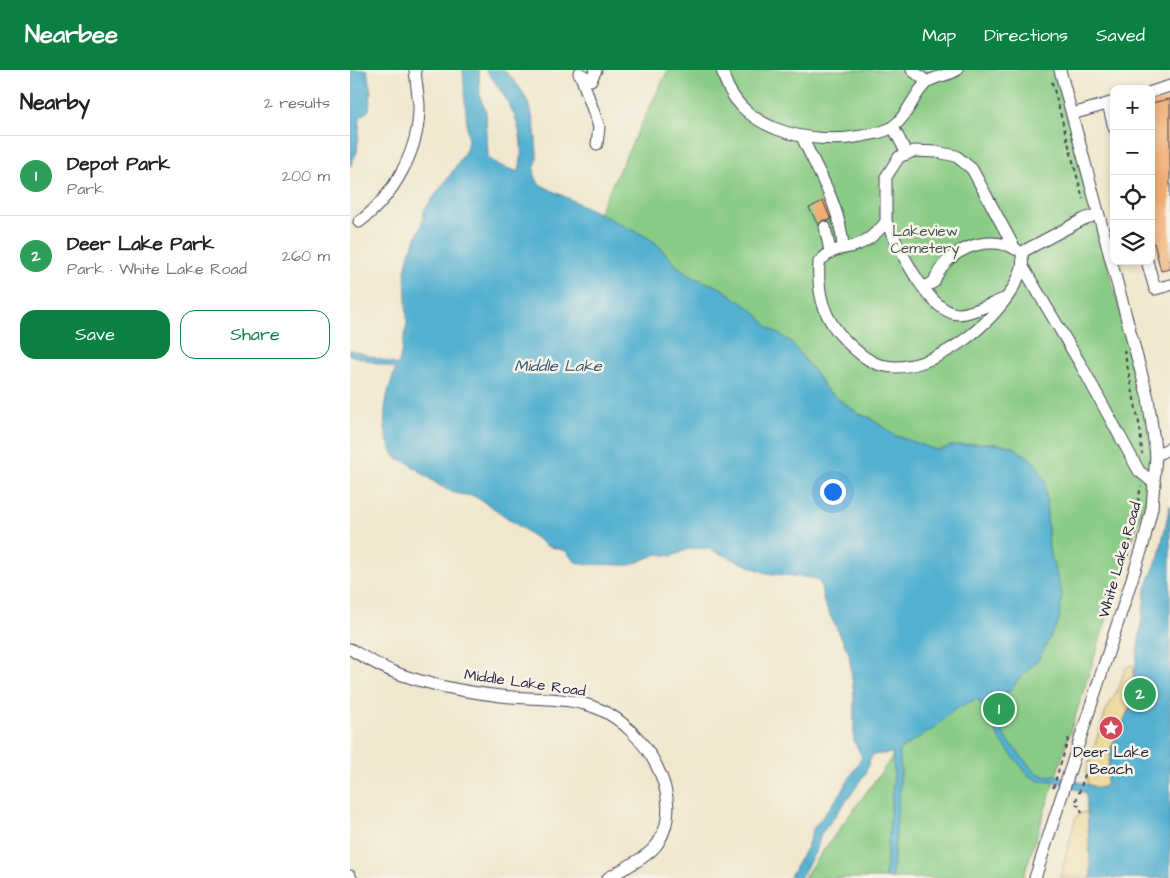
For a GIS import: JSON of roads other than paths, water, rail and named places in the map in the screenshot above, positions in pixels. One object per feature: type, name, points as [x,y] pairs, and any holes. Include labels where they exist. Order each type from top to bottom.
[{"type":"street","points":[[359,222],[378,206],[408,159],[416,137],[419,106],[415,70]]},
{"type":"street","points":[[722,70],[732,95],[749,114],[770,126],[802,137],[848,139],[893,127],[927,82],[957,70]]},
{"type":"street","points":[[912,70],[927,82]]},
{"type":"street","name":"White Lake Road","points":[[1060,70],[1098,214],[1110,243]]},
{"type":"street","points":[[586,74],[599,127],[597,144]]},
{"type":"street","points":[[1155,91],[1170,86]]},
{"type":"street","points":[[1072,114],[1110,103]]},
{"type":"street","points":[[893,127],[906,154]]},
{"type":"street","points":[[802,137],[833,204],[842,230],[843,247]]},
{"type":"street","points":[[1004,299],[959,314],[945,310],[932,299],[886,222],[886,177],[899,157],[914,151],[944,153],[956,156],[972,169],[1019,250],[1023,267],[1081,365],[1138,471],[1155,484]]},
{"type":"street","points":[[1019,250],[1098,214]]},
{"type":"street","points":[[886,222],[876,234],[856,246],[830,251],[820,262],[818,286],[825,311],[840,336],[860,354],[881,365],[910,366],[938,358],[965,341],[1004,299],[1023,267]]},
{"type":"street","points":[[825,227],[830,251]]},
{"type":"street","points":[[924,287],[934,282],[937,270],[956,252],[980,244],[1006,244],[1019,250]]},
{"type":"street","name":"White Lake Road","points":[[1035,878],[1068,781],[1143,544],[1155,484],[1156,455],[1148,398],[1118,265]]},
{"type":"street","points":[[1148,265],[1155,289],[1170,285]]},
{"type":"street","points":[[1156,455],[1170,448]]},
{"type":"street","name":"Middle Lake Road","points":[[350,649],[393,672],[446,686],[504,696],[545,698],[599,709],[633,733],[646,747],[655,762],[668,801],[668,816],[664,832],[656,846],[608,878]]},
{"type":"water","points":[[350,70],[367,70],[371,93],[369,110],[360,117],[357,152],[350,167]]},
{"type":"water","name":"Middle Lake","points":[[463,70],[479,70],[480,97],[486,112],[488,158],[501,166],[519,172],[521,142],[519,129],[503,93],[486,70],[504,70],[520,89],[530,108],[536,141],[537,159],[534,171],[539,184],[645,236],[657,244],[678,267],[695,278],[721,288],[754,311],[768,327],[791,342],[817,375],[826,390],[859,414],[870,418],[894,435],[936,450],[943,450],[950,446],[987,443],[1012,446],[1034,461],[1045,480],[1049,549],[1062,593],[1059,621],[1038,660],[1011,690],[993,700],[992,706],[1005,737],[1034,771],[1044,776],[1056,775],[1099,788],[1106,786],[1111,748],[1130,707],[1146,588],[1159,556],[1170,505],[1170,878],[1091,878],[1086,793],[1054,781],[1039,781],[1028,775],[1000,740],[986,711],[977,699],[954,709],[936,727],[899,750],[901,772],[892,878],[885,878],[894,772],[892,753],[872,755],[866,772],[821,834],[816,851],[800,878],[789,878],[807,847],[813,829],[841,793],[862,757],[854,741],[854,695],[849,653],[824,603],[820,582],[813,578],[766,573],[707,548],[689,549],[672,556],[657,554],[630,565],[583,564],[574,561],[566,551],[547,546],[474,496],[459,494],[440,486],[407,462],[396,458],[390,448],[387,437],[385,414],[388,391],[396,369],[350,355],[350,350],[398,365],[399,363],[407,323],[405,271],[409,253],[421,227],[425,209],[451,174],[466,150],[468,141]]},
{"type":"place","name":"Deer Lake Park","points":[[1140,694]]},
{"type":"place","name":"Depot Park","points":[[999,709]]},
{"type":"place","name":"Deer Lake Beach","points":[[1111,728]]},
{"type":"park label","name":"Lakeview Cemetery","points":[[925,240]]}]
